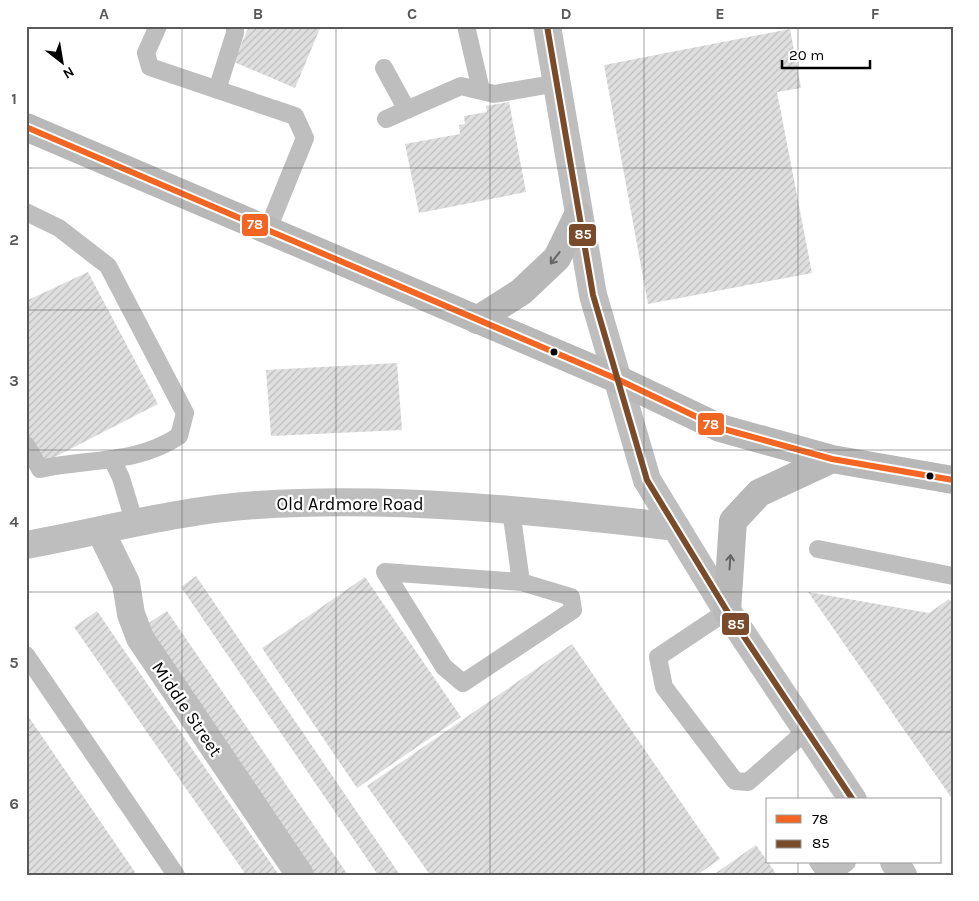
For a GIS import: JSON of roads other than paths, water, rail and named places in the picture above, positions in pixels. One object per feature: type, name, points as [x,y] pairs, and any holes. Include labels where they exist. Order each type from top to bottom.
[{"type":"main road","points":[[26,127],[617,379],[720,428],[832,459],[953,480]]},
{"type":"main road","points":[[477,320],[521,292],[557,258],[578,216]]},
{"type":"main road","points":[[727,611],[733,522],[759,493],[832,459]]},
{"type":"street","points":[[547,26],[593,295],[647,480],[727,611],[851,798]]},
{"type":"street","name":"Old Ardmore Road","points":[[26,546],[101,532],[185,513],[257,505],[432,504],[676,527]]},
{"type":"street","name":"Middle Street","points":[[101,532],[126,583],[131,614],[140,638],[300,875]]},
{"type":"street","points":[[895,864],[902,875]]},
{"type":"lane","points":[[158,26],[146,53],[150,67],[295,116],[305,138],[268,229]]},
{"type":"lane","points":[[218,90],[235,34],[235,26]]},
{"type":"lane","points":[[466,26],[480,90]]},
{"type":"lane","points":[[384,68],[407,110]]},
{"type":"lane","points":[[386,119],[461,86],[494,94],[558,83]]},
{"type":"lane","points":[[26,212],[59,228],[108,266],[185,413],[179,436],[162,447],[113,461],[69,462],[40,469],[26,445]]},
{"type":"lane","points":[[113,461],[121,478],[135,524]]},
{"type":"lane","points":[[511,510],[521,582]]},
{"type":"lane","points":[[818,549],[953,576]]},
{"type":"lane","points":[[385,572],[521,582],[571,598],[573,610],[463,683],[444,667],[385,572]]},
{"type":"lane","points":[[727,611],[658,657],[664,687],[735,781],[748,782],[807,730]]},
{"type":"lane","points":[[26,655],[176,875]]},
{"type":"lane","points":[[820,864],[828,875],[844,864]]}]
